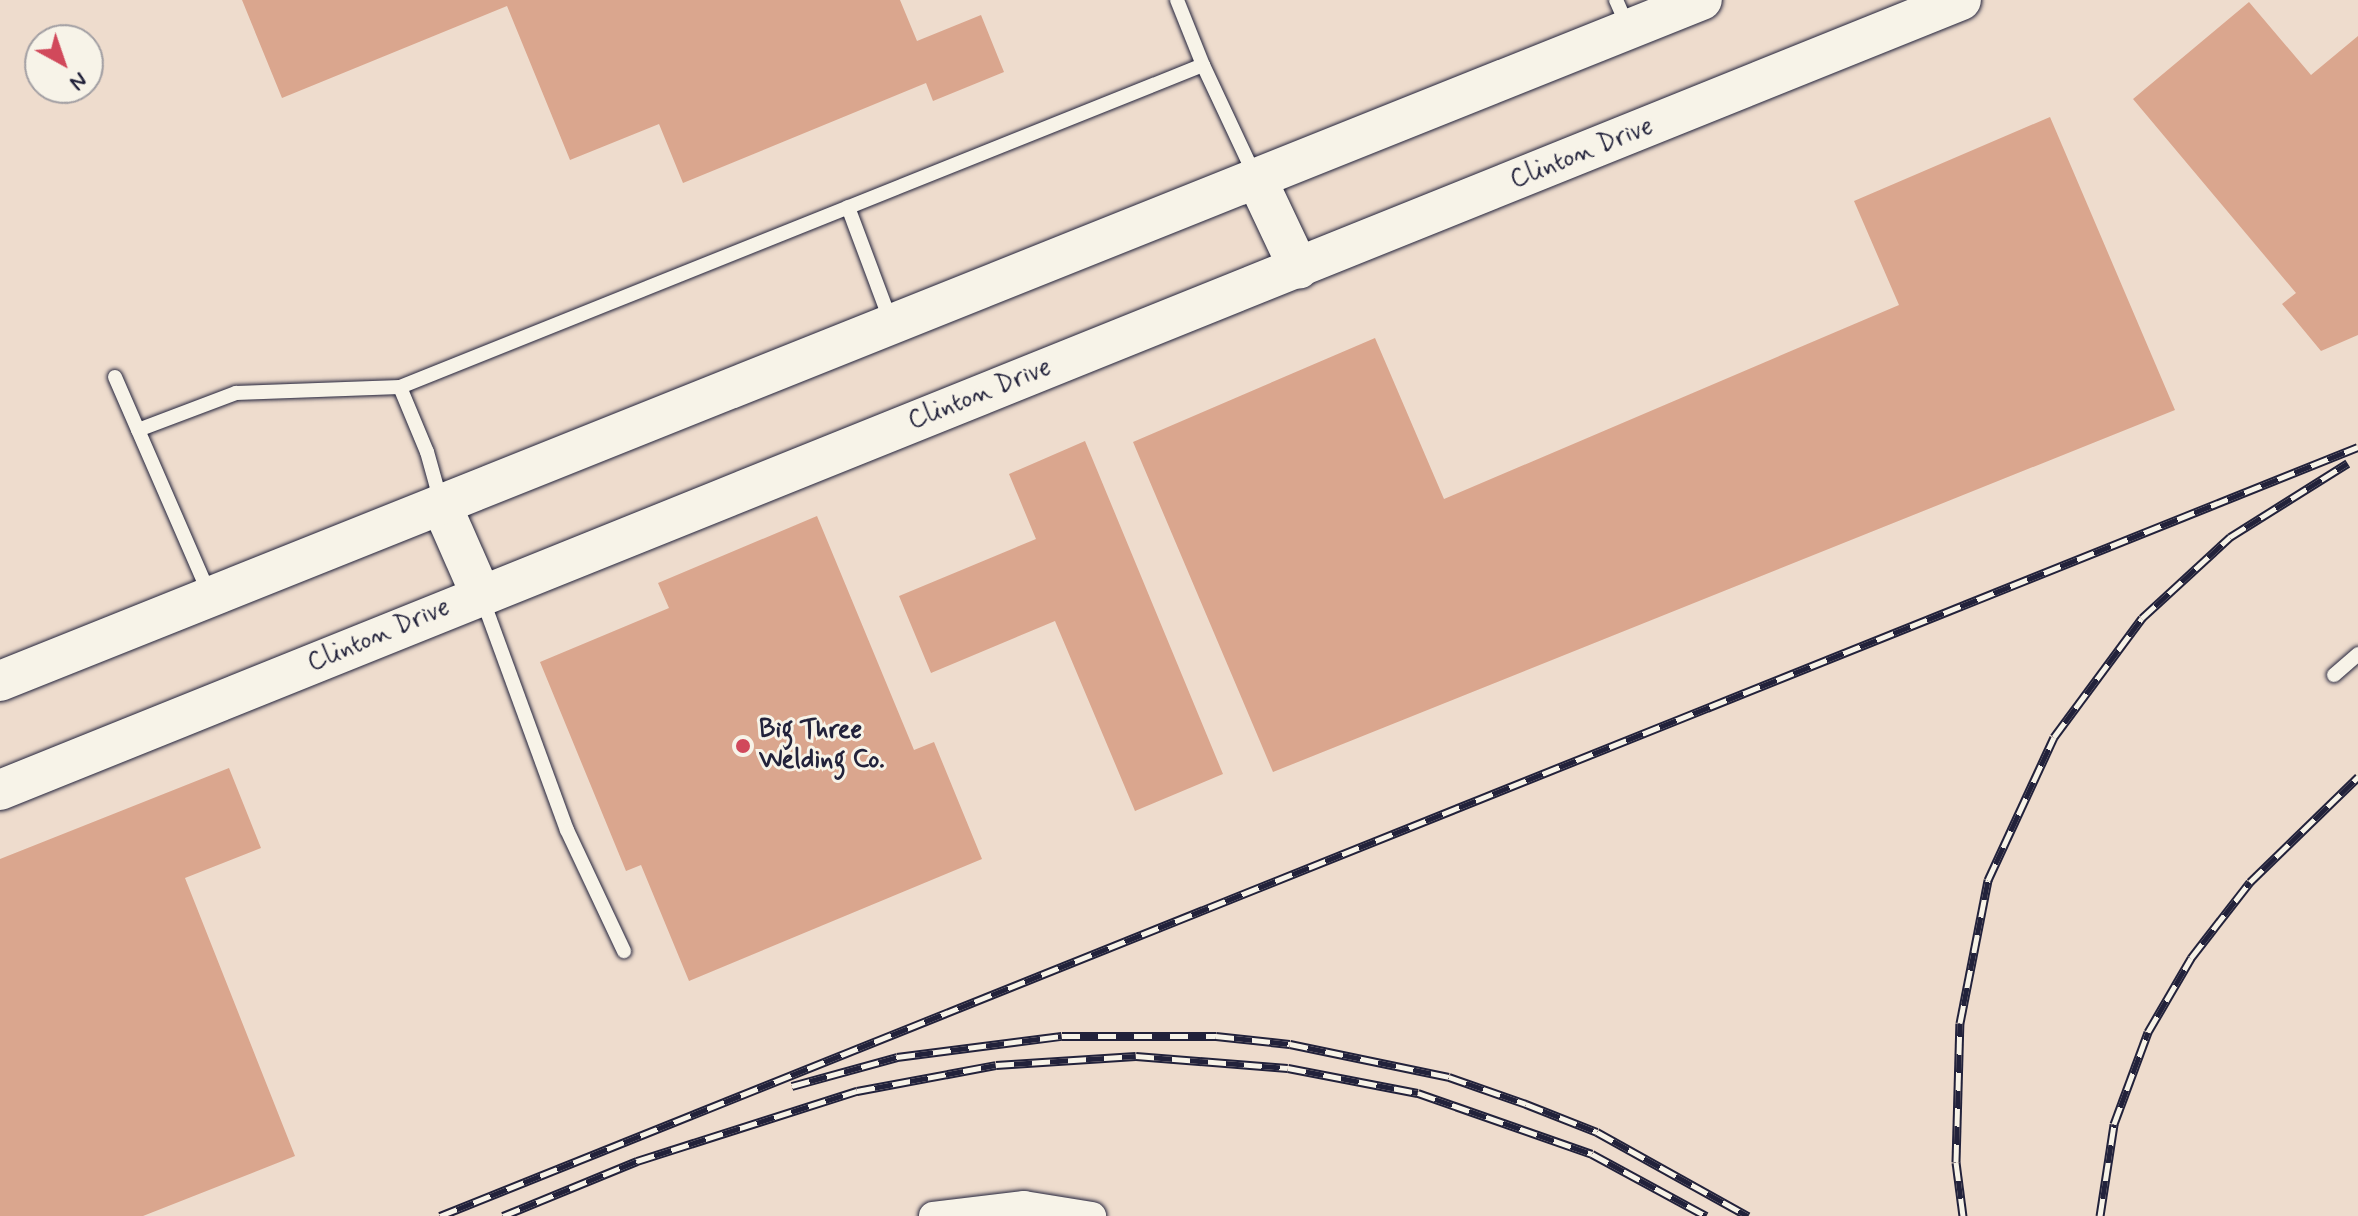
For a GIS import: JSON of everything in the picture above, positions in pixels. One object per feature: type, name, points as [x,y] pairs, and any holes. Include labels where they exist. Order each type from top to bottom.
[{"type":"main road","points":[[0,681],[892,322],[1257,180],[1622,14],[1702,0]]},
{"type":"main road","name":"Clinton Drive","points":[[0,790],[480,593],[1299,269],[1961,0]]},
{"type":"main road","points":[[1257,180],[1299,269]]},
{"type":"main road","points":[[441,504],[480,593]]},
{"type":"street","points":[[933,1216],[1024,1205],[1092,1216]]},
{"type":"lane","points":[[1177,0],[1203,65],[1257,180]]},
{"type":"lane","points":[[138,430],[236,393],[400,387],[1203,65]]},
{"type":"lane","points":[[848,207],[892,322]]},
{"type":"lane","points":[[115,377],[210,597]]},
{"type":"lane","points":[[400,387],[427,452],[441,504]]},
{"type":"lane","points":[[480,593],[567,830],[624,951]]},
{"type":"lane","points":[[2334,675],[2358,654]]},
{"type":"shaded area","points":[[0,0],[2358,0],[2358,1216],[0,1216]]},
{"type":"building","points":[[242,0],[900,0],[917,41],[981,15],[1004,72],[933,101],[926,83],[683,183],[659,124],[570,160],[507,6],[282,98]]},
{"type":"building","points":[[2249,2],[2311,75],[2358,36],[2358,335],[2321,351],[2282,304],[2296,293],[2133,99]]},
{"type":"building","points":[[2050,117],[2175,410],[1273,772],[1133,442],[1375,338],[1444,499],[1899,305],[1854,201]]},
{"type":"building","points":[[1085,441],[1223,774],[1135,811],[1055,621],[931,673],[899,596],[1036,539],[1009,474]]},
{"type":"building","name":"Big Three Welding Co.","points":[[817,516],[914,750],[934,742],[982,859],[689,981],[641,865],[626,871],[540,662],[669,608],[658,583]]},
{"type":"building","points":[[229,768],[261,848],[185,878],[295,1156],[143,1216],[0,1216],[0,859]]},
{"type":"railway","points":[[440,1216],[2358,447]]},
{"type":"railway","points":[[1963,1216],[1956,1162],[1960,1023],[1988,880],[2054,737],[2142,618],[2230,537],[2348,463]]},
{"type":"railway","points":[[2100,1216],[2114,1124],[2148,1032],[2191,958],[2250,882],[2358,777]]},
{"type":"railway","points":[[792,1086],[897,1057],[1062,1036],[1216,1036],[1290,1044],[1449,1077],[1526,1104],[1597,1132],[1748,1216]]},
{"type":"railway","points":[[503,1216],[637,1161],[857,1091],[996,1065],[1136,1056],[1288,1068],[1418,1093],[1592,1154],[1706,1216]]},
{"type":"place","name":"Big Three Welding Co.","points":[[743,746]]}]
